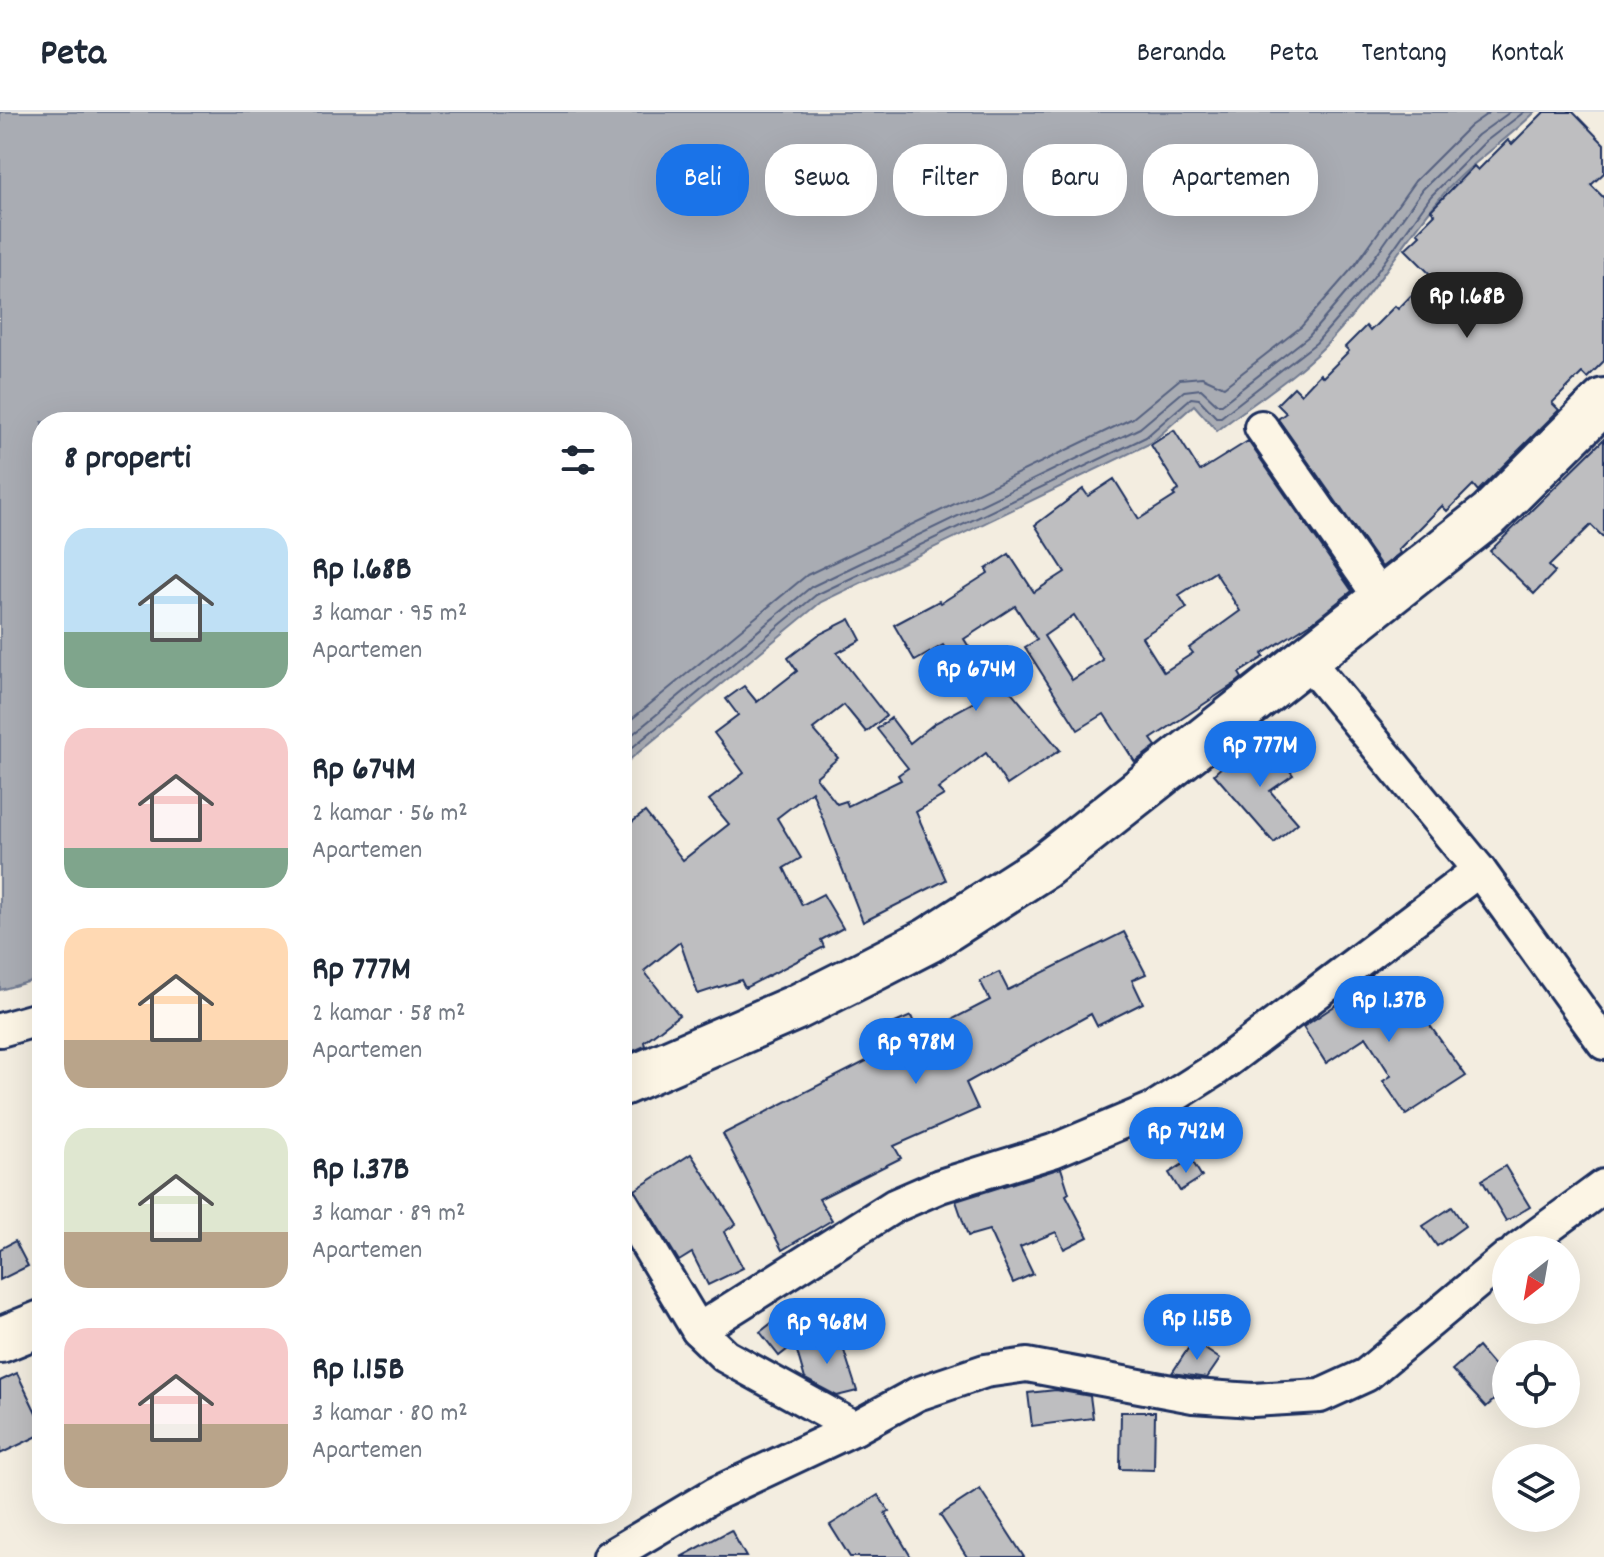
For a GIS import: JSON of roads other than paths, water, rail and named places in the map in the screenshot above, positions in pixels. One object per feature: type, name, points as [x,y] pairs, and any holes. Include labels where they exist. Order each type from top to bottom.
[{"type":"highway","points":[[632,1079],[797,1007],[929,940],[1043,867],[1490,514],[1604,401]]},
{"type":"highway","points":[[0,1340],[32,1327]]},
{"type":"street","points":[[1261,427],[1382,600]]},
{"type":"street","points":[[1307,660],[1479,870],[1604,1043]]},
{"type":"street","points":[[698,1330],[894,1206],[940,1186],[1053,1151],[1153,1109],[1216,1069],[1479,870]]},
{"type":"street","points":[[0,1030],[32,1021]]},
{"type":"street","points":[[1536,1236],[1604,1186]]},
{"type":"street","points":[[632,1220],[698,1330],[725,1356],[855,1428]]},
{"type":"street","points":[[609,1557],[715,1494],[855,1428],[917,1394],[985,1371],[1027,1365],[1193,1396],[1253,1400],[1320,1396],[1366,1375],[1492,1270]]},
{"type":"water","points":[[0,112],[1535,112],[1447,190],[1354,313],[1323,348],[1285,381],[1217,431],[1194,405],[1151,443],[821,602],[632,758],[632,412],[32,412],[32,981],[0,990]]}]
